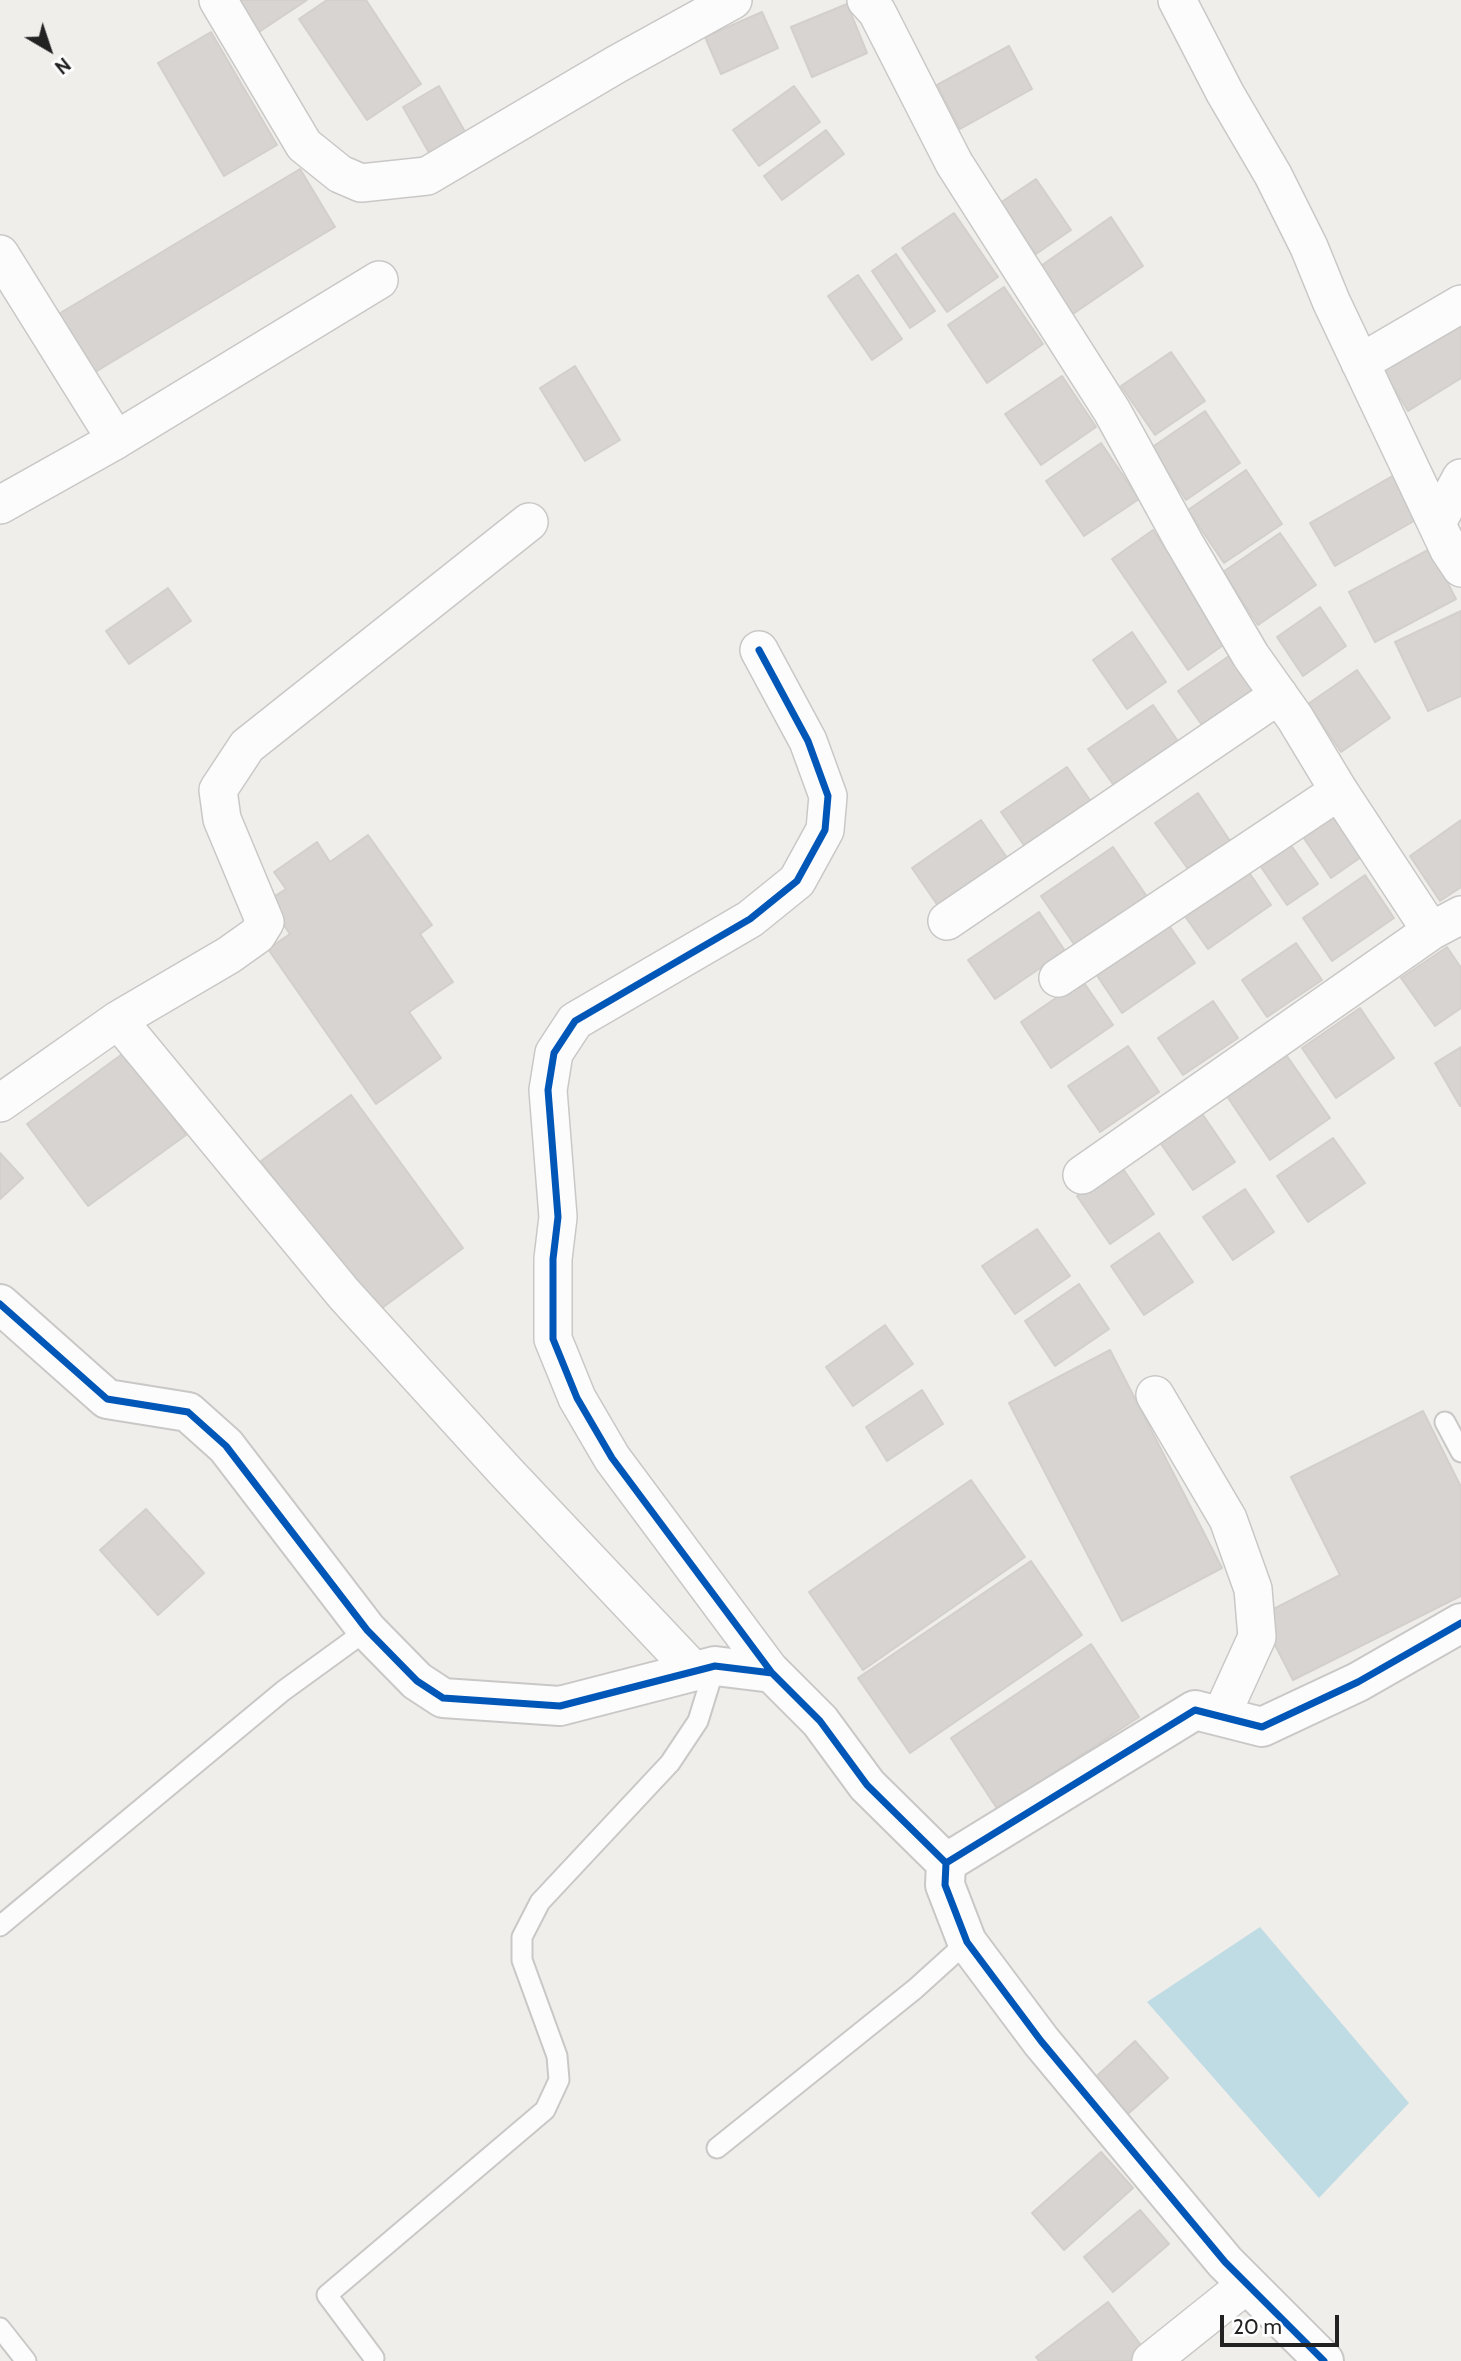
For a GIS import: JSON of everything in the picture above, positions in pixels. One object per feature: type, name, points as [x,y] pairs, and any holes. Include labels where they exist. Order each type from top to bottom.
[{"type":"street","points":[[218,0],[304,145],[340,174],[361,183],[427,176],[617,64],[733,0]]},
{"type":"street","points":[[866,0],[877,12],[954,163],[1112,411],[1251,656],[1279,695],[1339,791],[1446,923],[1082,1174]]},
{"type":"street","points":[[1177,0],[1225,93],[1273,175],[1309,247],[1360,363],[1461,568]]},
{"type":"street","points":[[0,254],[116,439]]},
{"type":"street","points":[[0,505],[116,439],[379,280]]},
{"type":"street","points":[[1360,363],[1461,304]]},
{"type":"street","points":[[1437,523],[1461,478]]},
{"type":"street","points":[[0,1103],[118,1020],[229,956],[257,935],[265,922],[222,819],[218,790],[247,747],[529,522]]},
{"type":"street","points":[[759,650],[808,741],[828,796],[825,831],[797,881],[750,919],[575,1021],[554,1052],[548,1090],[558,1217],[554,1259],[553,1339],[577,1398],[612,1458],[772,1674],[820,1721],[867,1785],[946,1863],[945,1885],[967,1942],[1041,2040],[1224,2262],[1324,2361]]},
{"type":"street","points":[[947,921],[1279,695]]},
{"type":"street","points":[[1058,978],[1339,791]]},
{"type":"street","points":[[118,1020],[344,1294],[506,1472],[704,1668]]},
{"type":"street","points":[[0,1304],[107,1399],[188,1412],[226,1446],[367,1630],[418,1681],[443,1698],[561,1706],[704,1668],[772,1674]]},
{"type":"street","points":[[1155,1395],[1228,1520],[1253,1589],[1257,1637],[1221,1716]]},
{"type":"street","points":[[946,1863],[1195,1710],[1262,1727],[1358,1682],[1461,1623]]},
{"type":"street","points":[[1151,2361],[1247,2285]]},
{"type":"lane","points":[[1445,1422],[1461,1452]]},
{"type":"lane","points":[[0,1926],[284,1691],[367,1630]]},
{"type":"lane","points":[[374,2358],[327,2295],[545,2110],[559,2080],[557,2056],[522,1960],[522,1937],[540,1902],[670,1763],[698,1721],[704,1668]]},
{"type":"lane","points":[[717,2148],[915,1989],[967,1942]]},
{"type":"lane","points":[[0,2328],[26,2361]]},
{"type":"water","points":[[1260,1927],[1409,2103],[1319,2198],[1147,2002]]},
{"type":"building","points":[[224,0],[307,0],[250,38]]},
{"type":"building","points":[[327,0],[366,0],[421,84],[367,120],[299,19]]},
{"type":"building","points":[[847,4],[867,53],[812,77],[791,27]]},
{"type":"building","points":[[762,12],[778,48],[721,74],[705,37]]},
{"type":"building","points":[[211,32],[277,145],[224,176],[158,63]]},
{"type":"building","points":[[1009,46],[1032,89],[960,129],[937,85]]},
{"type":"building","points":[[439,86],[472,144],[436,165],[403,107]]},
{"type":"building","points":[[794,86],[820,122],[759,166],[733,130]]},
{"type":"building","points":[[826,130],[844,154],[782,200],[764,176]]},
{"type":"building","points":[[300,169],[335,227],[87,377],[52,318]]},
{"type":"building","points":[[1036,179],[1071,230],[1036,254],[1000,203]]},
{"type":"building","points":[[954,213],[998,277],[947,312],[902,248]]},
{"type":"building","points":[[1111,217],[1143,266],[1067,318],[1035,270]]},
{"type":"building","points":[[896,254],[935,311],[910,328],[872,271]]},
{"type":"building","points":[[858,275],[902,339],[872,360],[828,296]]},
{"type":"building","points":[[1004,287],[1043,344],[987,383],[948,325]]},
{"type":"building","points":[[1461,322],[1461,378],[1408,411],[1383,370]]},
{"type":"building","points":[[1171,352],[1205,401],[1155,435],[1121,386]]},
{"type":"building","points":[[575,366],[620,440],[585,461],[540,388]]},
{"type":"building","points":[[1062,376],[1096,427],[1041,465],[1005,414]]},
{"type":"building","points":[[1205,411],[1240,463],[1186,500],[1151,448]]},
{"type":"building","points":[[1101,443],[1139,499],[1084,536],[1046,481]]},
{"type":"building","points":[[1246,470],[1282,524],[1224,563],[1188,510]]},
{"type":"building","points":[[1396,474],[1421,517],[1335,566],[1310,523]]},
{"type":"building","points":[[1153,530],[1229,641],[1188,670],[1112,559]]},
{"type":"building","points":[[1280,533],[1316,585],[1258,625],[1223,572]]},
{"type":"building","points":[[1430,549],[1456,599],[1375,642],[1349,592]]},
{"type":"building","points":[[168,588],[191,621],[129,664],[106,631]]},
{"type":"building","points":[[1320,607],[1346,646],[1303,676],[1277,637]]},
{"type":"building","points":[[1461,611],[1461,696],[1428,711],[1395,642]]},
{"type":"building","points":[[1132,632],[1166,682],[1127,709],[1093,660]]},
{"type":"building","points":[[1232,654],[1263,698],[1209,735],[1178,691]]},
{"type":"building","points":[[1357,670],[1390,718],[1341,752],[1308,704]]},
{"type":"building","points":[[1153,705],[1184,750],[1120,794],[1088,749]]},
{"type":"building","points":[[1067,767],[1096,809],[1030,854],[1001,812]]},
{"type":"building","points":[[1198,793],[1230,841],[1188,869],[1155,823]]},
{"type":"building","points":[[1333,808],[1364,855],[1331,878],[1299,831]]},
{"type":"building","points":[[981,820],[1012,865],[943,913],[912,868]]},
{"type":"building","points":[[1461,820],[1461,887],[1440,901],[1410,856]]},
{"type":"building","points":[[368,835],[432,925],[420,934],[453,982],[409,1012],[441,1058],[376,1104],[268,949],[290,934],[267,901],[286,889],[274,872],[317,842],[330,862]]},
{"type":"building","points":[[1288,841],[1318,884],[1287,905],[1257,861]]},
{"type":"building","points":[[1113,847],[1148,898],[1076,947],[1041,896]]},
{"type":"building","points":[[1246,868],[1271,905],[1208,949],[1182,912]]},
{"type":"building","points":[[1365,875],[1394,918],[1332,961],[1303,918]]},
{"type":"building","points":[[1039,912],[1065,951],[995,999],[968,960]]},
{"type":"building","points":[[1168,924],[1195,963],[1122,1013],[1096,974]]},
{"type":"building","points":[[1296,943],[1322,980],[1267,1017],[1242,980]]},
{"type":"building","points":[[1447,947],[1461,968],[1461,1008],[1435,1026],[1401,978]]},
{"type":"building","points":[[1082,980],[1113,1025],[1051,1068],[1021,1022]]},
{"type":"building","points":[[1213,1001],[1238,1038],[1183,1075],[1158,1038]]},
{"type":"building","points":[[1360,1008],[1394,1058],[1336,1098],[1302,1048]]},
{"type":"building","points":[[1128,1046],[1159,1092],[1100,1132],[1068,1086]]},
{"type":"building","points":[[1461,1047],[1461,1106],[1460,1106],[1435,1063]]},
{"type":"building","points":[[1282,1049],[1330,1118],[1270,1160],[1222,1089]]},
{"type":"building","points":[[125,1052],[186,1135],[88,1206],[27,1124]]},
{"type":"building","points":[[351,1095],[463,1248],[374,1314],[261,1161]]},
{"type":"building","points":[[1201,1112],[1235,1162],[1193,1190],[1159,1141]]},
{"type":"building","points":[[1333,1138],[1365,1183],[1308,1222],[1277,1176]]},
{"type":"building","points":[[0,1153],[23,1178],[0,1199]]},
{"type":"building","points":[[1121,1166],[1154,1214],[1110,1244],[1077,1196]]},
{"type":"building","points":[[1245,1189],[1274,1232],[1233,1260],[1203,1217]]},
{"type":"building","points":[[1037,1229],[1070,1276],[1015,1314],[982,1266]]},
{"type":"building","points":[[1159,1233],[1193,1282],[1144,1315],[1111,1266]]},
{"type":"building","points":[[1079,1284],[1109,1329],[1055,1366],[1025,1321]]},
{"type":"building","points":[[885,1325],[913,1364],[853,1406],[826,1367]]},
{"type":"building","points":[[1110,1350],[1222,1568],[1122,1621],[1009,1403]]},
{"type":"building","points":[[922,1390],[943,1424],[887,1461],[866,1427]]},
{"type":"building","points":[[1423,1411],[1461,1487],[1461,1596],[1293,1680],[1260,1616],[1340,1575],[1291,1477]]},
{"type":"building","points":[[971,1480],[1025,1557],[863,1670],[809,1592]]},
{"type":"building","points":[[146,1509],[204,1573],[158,1615],[100,1550]]},
{"type":"building","points":[[1031,1561],[1082,1635],[910,1753],[858,1678]]},
{"type":"building","points":[[1091,1644],[1139,1717],[998,1810],[951,1738]]},
{"type":"building","points":[[1135,2041],[1168,2078],[1119,2122],[1087,2085]]},
{"type":"building","points":[[1101,2152],[1133,2188],[1064,2250],[1032,2213]]},
{"type":"building","points":[[1140,2210],[1169,2244],[1113,2292],[1084,2257]]},
{"type":"building","points":[[1108,2302],[1147,2353],[1137,2361],[1039,2361],[1036,2357]]},
{"type":"cycle path","points":[[759,650],[808,741],[828,796],[825,830],[797,881],[750,919],[575,1021],[554,1053],[548,1090],[558,1217],[553,1259],[553,1339],[577,1398],[612,1458],[772,1673]]},
{"type":"cycle path","points":[[0,1304],[107,1399],[188,1412],[226,1446],[367,1630],[417,1681],[443,1698],[560,1706],[715,1666],[772,1673],[820,1721],[867,1785],[946,1863]]},
{"type":"cycle path","points":[[1324,2361],[1225,2262],[1041,2041],[967,1942],[945,1885],[946,1863],[1195,1710],[1262,1727],[1358,1682],[1461,1623]]}]
